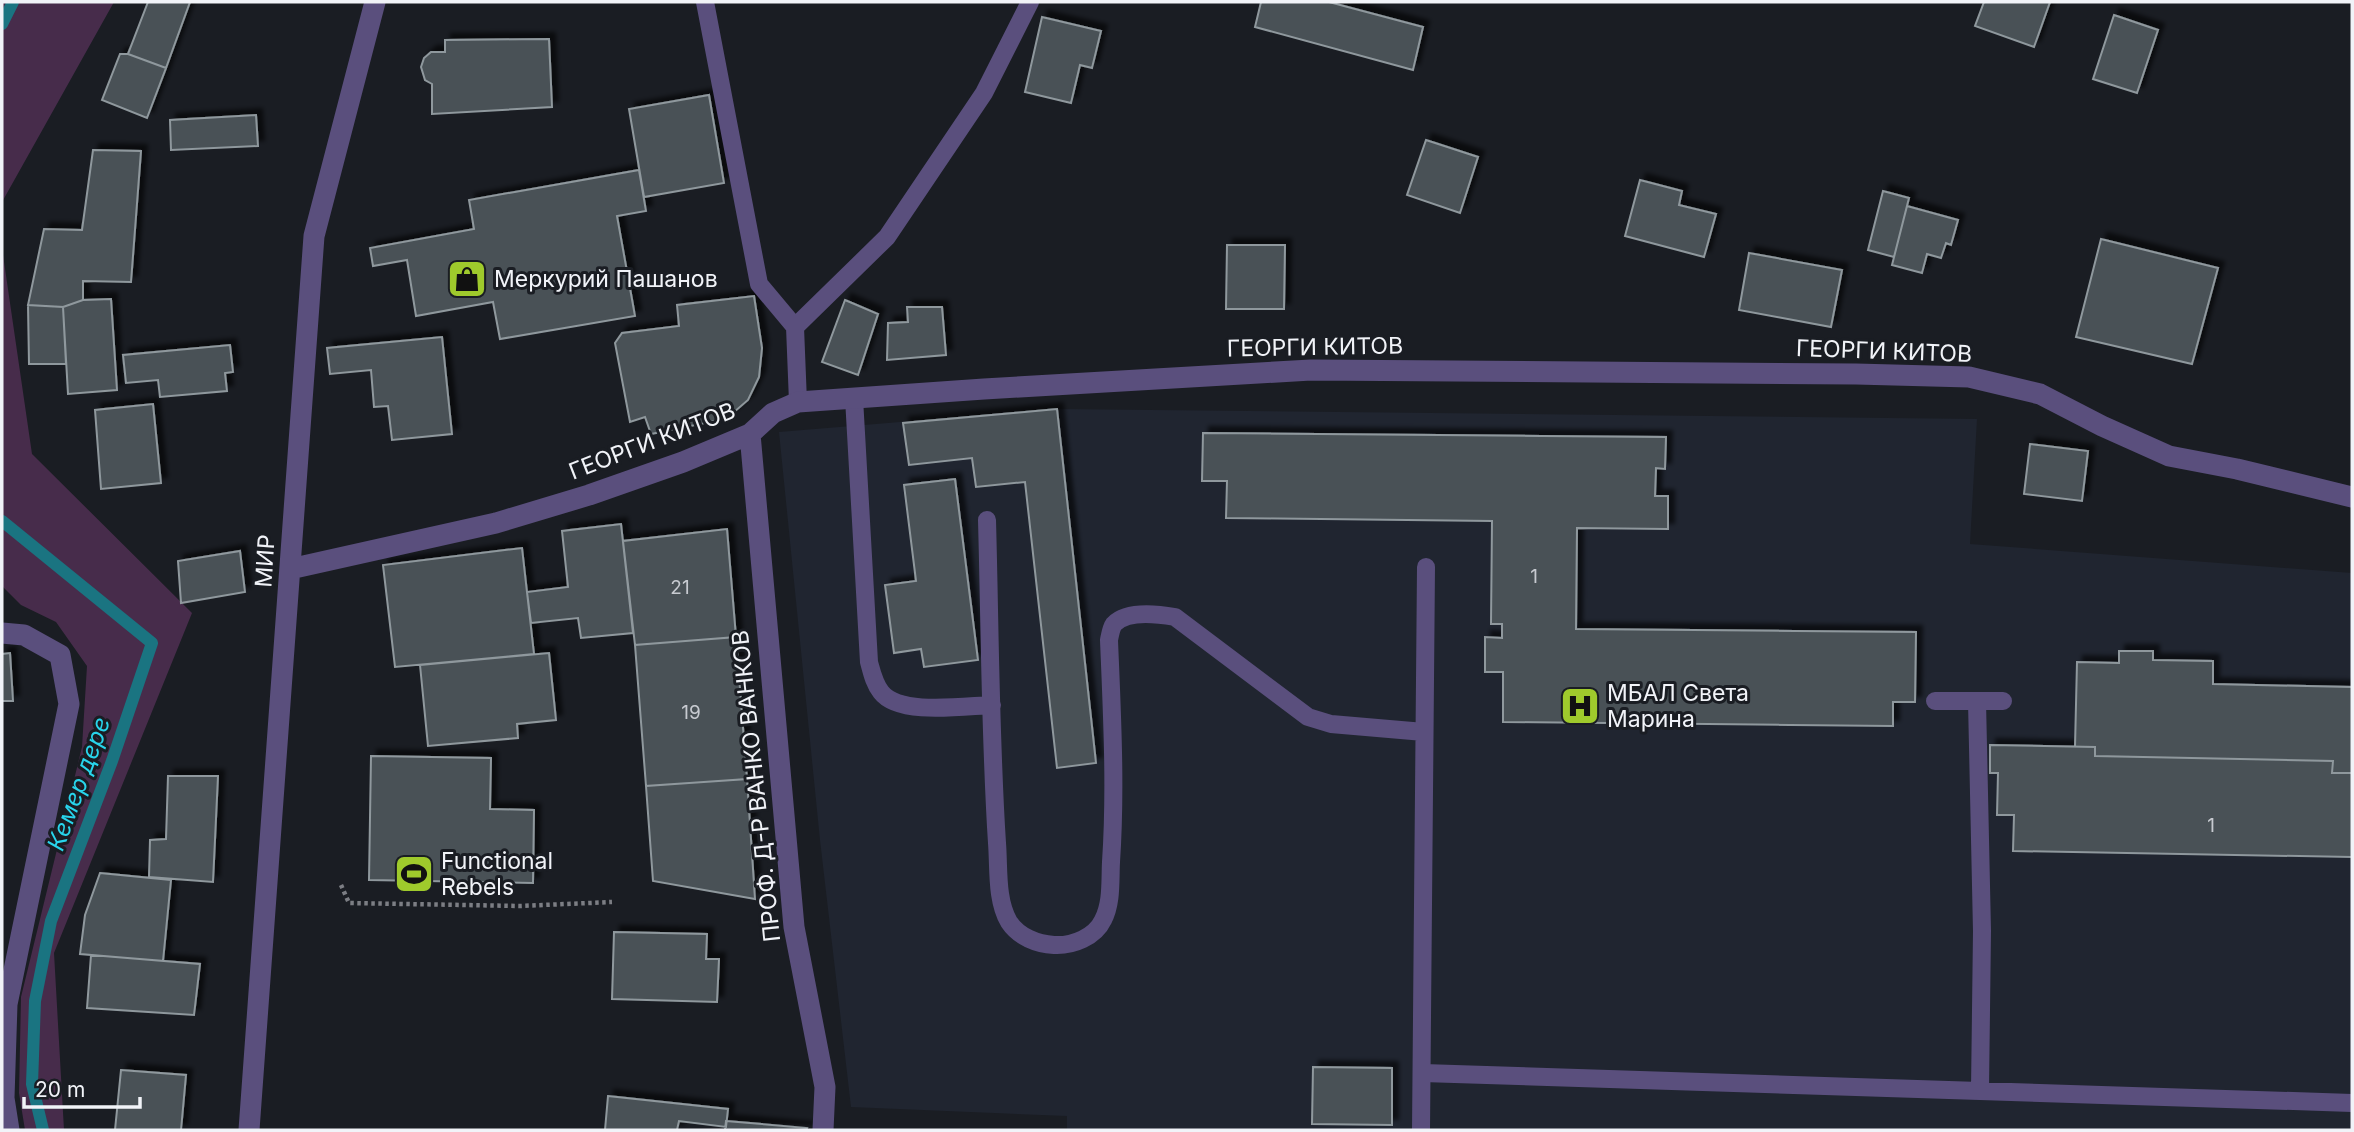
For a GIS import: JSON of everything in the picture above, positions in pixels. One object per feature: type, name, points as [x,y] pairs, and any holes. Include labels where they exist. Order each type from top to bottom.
[{"type":"street","name":"МИР","points":[[249,1130],[314,236],[375,2]]},
{"type":"street","name":"ГЕОРГИ КИТОВ","points":[[290,569],[496,523],[589,495],[683,462],[750,434],[773,413],[798,402],[1311,370],[1969,377],[2040,394],[2169,456],[2237,469],[2352,497]]},
{"type":"street","name":"ПРОФ. Д-Р ВАНКО ВАНКОВ","points":[[750,434],[794,927],[825,1087],[823,1130]]},
{"type":"street","points":[[2,633],[24,635],[60,655],[69,704],[7,1003],[4,1098],[9,1130]]},
{"type":"lane","points":[[705,2],[759,284],[795,327],[798,402]]},
{"type":"lane","points":[[795,327],[887,237],[984,93],[1030,2]]},
{"type":"lane","points":[[854,398],[858,426],[869,662],[873,680],[883,695],[898,704],[917,707],[992,705]]},
{"type":"lane","points":[[987,520],[994,803],[1001,901],[1009,922],[1034,942],[1057,945],[1074,943],[1091,935],[1103,921],[1109,903],[1115,804],[1109,640],[1113,625],[1125,617],[1160,614],[1175,617],[1308,717],[1331,724],[1424,732]]},
{"type":"lane","points":[[1421,1130],[1426,567]]},
{"type":"lane","points":[[1935,701],[2003,701]]},
{"type":"lane","points":[[1978,701],[1982,931],[1980,1090]]},
{"type":"lane","points":[[1423,1073],[2352,1102]]},
{"type":"path","points":[[341,885],[349,903],[520,906],[612,902]]},
{"type":"shaded area","points":[[2,2],[114,2],[2,202]]},
{"type":"shaded area","points":[[2,248],[32,454],[192,613],[54,953],[64,1130],[25,1130],[19,1093],[21,997],[82,747],[87,666],[56,622],[21,605],[2,586]]},
{"type":"shaded area","name":"МБАЛ Света Марина","points":[[1057,409],[1977,419],[1970,544],[2352,573],[2352,1130],[1067,1130],[1067,1116],[851,1107],[820,840],[779,432]]},
{"type":"building","points":[[148,2],[190,2],[166,68],[128,54]]},
{"type":"building","points":[[1261,2],[1329,2],[1423,27],[1413,70],[1255,27]]},
{"type":"building","points":[[1984,2],[2050,2],[2034,47],[1975,26]]},
{"type":"building","points":[[2114,15],[2158,30],[2137,93],[2093,79]]},
{"type":"building","points":[[1042,17],[1101,31],[1092,68],[1080,65],[1071,103],[1025,92]]},
{"type":"building","points":[[549,39],[552,107],[432,114],[432,84],[425,80],[421,67],[424,58],[431,52],[445,52],[445,40]]},
{"type":"building","points":[[120,54],[128,54],[166,68],[147,118],[102,100]]},
{"type":"building","points":[[709,95],[724,183],[644,197],[629,109]]},
{"type":"building","points":[[256,115],[258,146],[171,150],[170,120]]},
{"type":"building","points":[[1426,140],[1478,157],[1460,213],[1407,195]]},
{"type":"building","points":[[93,150],[141,151],[131,282],[83,281],[83,300],[63,307],[28,305],[44,229],[82,230]]},
{"type":"building","points":[[639,170],[646,211],[617,216],[635,316],[500,339],[493,302],[416,316],[407,260],[373,266],[370,248],[474,229],[469,200]]},
{"type":"building","points":[[1640,180],[1682,191],[1679,205],[1716,214],[1704,257],[1625,236]]},
{"type":"building","points":[[1883,191],[1909,198],[1894,257],[1868,250]]},
{"type":"building","points":[[1907,206],[1958,220],[1951,245],[1946,243],[1941,258],[1927,254],[1922,273],[1892,265]]},
{"type":"building","points":[[2101,239],[2218,268],[2192,364],[2076,337]]},
{"type":"building","points":[[1227,245],[1285,245],[1284,309],[1226,309]]},
{"type":"building","points":[[1749,253],[1842,270],[1831,327],[1739,310]]},
{"type":"building","points":[[754,296],[762,348],[759,377],[748,400],[733,413],[715,421],[651,434],[645,417],[630,422],[615,343],[622,333],[679,326],[677,305]]},
{"type":"building","points":[[111,299],[117,390],[68,394],[63,307],[83,300]]},
{"type":"building","points":[[845,300],[878,314],[858,375],[822,362]]},
{"type":"building","points":[[28,305],[63,307],[66,364],[29,364]]},
{"type":"building","points":[[907,307],[942,307],[946,355],[887,360],[888,323],[908,322]]},
{"type":"building","points":[[442,337],[452,434],[392,440],[388,406],[374,407],[371,370],[330,374],[327,348]]},
{"type":"building","points":[[230,345],[233,372],[225,373],[227,391],[160,397],[158,380],[126,383],[123,355]]},
{"type":"building","points":[[153,404],[161,483],[101,489],[95,410]]},
{"type":"building","points":[[1057,409],[1096,763],[1057,768],[1025,482],[976,487],[972,458],[909,465],[903,423]]},
{"type":"building","points":[[1203,433],[1666,437],[1665,469],[1656,468],[1655,496],[1668,496],[1668,529],[1577,528],[1576,629],[1916,632],[1915,702],[1893,702],[1893,726],[1503,722],[1503,672],[1485,672],[1485,637],[1502,638],[1502,624],[1491,624],[1492,521],[1226,518],[1227,481],[1202,481]]},
{"type":"building","points":[[2030,444],[2088,451],[2082,501],[2024,494]]},
{"type":"building","points":[[955,479],[978,660],[924,667],[921,649],[894,653],[885,585],[916,581],[904,485]]},
{"type":"building","points":[[621,524],[633,633],[581,638],[578,618],[531,623],[527,592],[568,587],[562,531]]},
{"type":"building","points":[[727,529],[736,637],[635,645],[623,541]]},
{"type":"building","points":[[522,548],[534,654],[395,667],[383,565]]},
{"type":"building","points":[[240,551],[245,592],[181,603],[178,561]]},
{"type":"building","points":[[736,637],[747,779],[646,786],[635,645]]},
{"type":"building","points":[[2119,651],[2153,651],[2153,660],[2213,661],[2213,684],[2352,687],[2352,773],[2332,773],[2333,761],[2095,756],[2095,747],[2075,747],[2077,662],[2119,663]]},
{"type":"building","points":[[10,653],[13,701],[2,701],[2,654]]},
{"type":"building","points":[[549,653],[556,720],[517,724],[518,738],[428,746],[420,665]]},
{"type":"building","points":[[1990,745],[2095,747],[2095,756],[2333,761],[2332,773],[2352,773],[2352,857],[2013,851],[2014,815],[1997,815],[1998,773],[1990,773]]},
{"type":"building","points":[[371,756],[491,758],[490,809],[534,810],[533,883],[369,880]]},
{"type":"building","points":[[168,776],[218,776],[213,882],[149,877],[150,840],[166,839]]},
{"type":"building","points":[[747,779],[755,899],[653,881],[646,786]]},
{"type":"building","points":[[100,873],[171,880],[163,961],[80,954],[85,915]]},
{"type":"building","points":[[614,932],[707,934],[706,959],[719,959],[717,1002],[612,999]]},
{"type":"building","points":[[91,955],[200,964],[194,1015],[87,1008]]},
{"type":"building","points":[[1313,1067],[1392,1068],[1392,1125],[1312,1124]]},
{"type":"building","points":[[121,1070],[186,1075],[181,1130],[115,1130]]},
{"type":"building","points":[[608,1096],[728,1109],[726,1127],[679,1121],[677,1130],[605,1130]]},
{"type":"building","points":[[726,1121],[807,1128],[725,1130]]},
{"type":"waterway","name":"Кемер дере","points":[[2,24],[13,2]]},
{"type":"waterway","name":"Кемер дере","points":[[2,521],[152,643],[112,761],[51,921],[35,1001],[32,1084],[43,1130]]},
{"type":"place","name":"Меркурий Пашанов","points":[[467,279]]},
{"type":"place","name":"МБАЛ Света Марина","points":[[1580,706]]},
{"type":"place","name":"Functional Rebels","points":[[414,874]]}]
